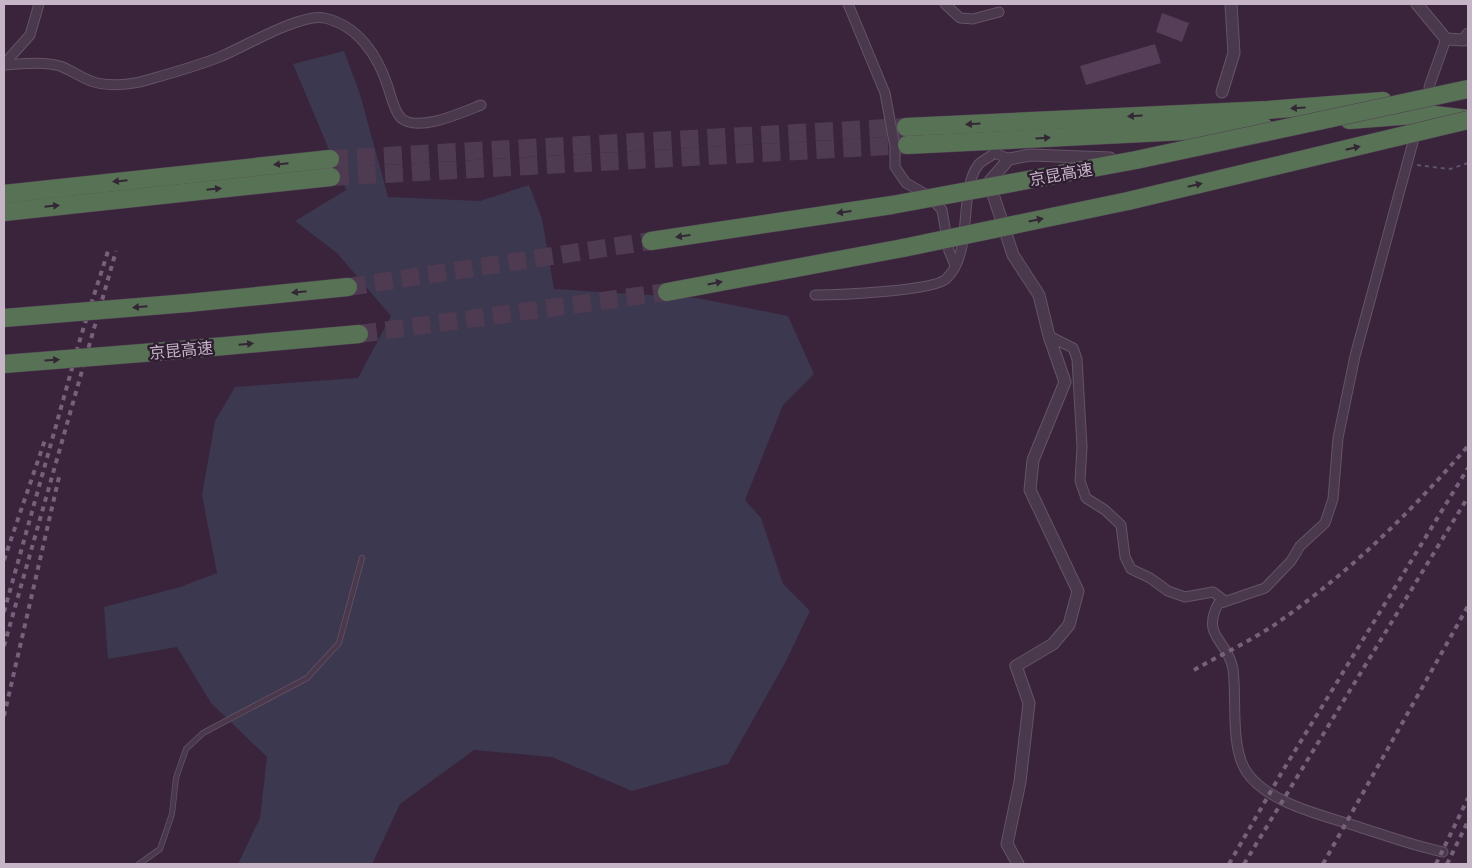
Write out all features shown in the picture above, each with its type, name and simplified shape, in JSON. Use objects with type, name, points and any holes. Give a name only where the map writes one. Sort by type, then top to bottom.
[{"type":"highway","name":"京昆高速","points":[[651,241],[892,205],[1136,160],[1468,89]]},
{"type":"highway","points":[[906,127],[1268,110],[1449,96],[1468,100]]},
{"type":"highway","points":[[907,145],[1258,128],[1426,114],[1468,120]]},
{"type":"highway","points":[[667,292],[903,248],[1128,201],[1468,120]]},
{"type":"highway","points":[[4,194],[330,159]]},
{"type":"highway","points":[[4,212],[331,177]]},
{"type":"highway","points":[[4,318],[188,303],[348,287]]},
{"type":"highway","name":"京昆高速","points":[[4,364],[359,334]]},
{"type":"street","points":[[4,65],[30,35],[39,4]]},
{"type":"street","points":[[848,4],[884,93],[895,147],[895,167],[906,183],[929,196],[942,210],[949,251],[955,265]]},
{"type":"street","points":[[945,4],[960,18],[973,19],[999,12]]},
{"type":"street","points":[[1222,92],[1234,52],[1231,4]]},
{"type":"street","points":[[1417,4],[1446,39],[1464,40],[1468,34]]},
{"type":"street","points":[[4,65],[41,63],[61,66],[92,82],[102,84],[144,81],[222,56],[274,32],[312,18],[324,18],[345,26],[367,44],[383,72],[392,101],[401,117],[409,121],[426,123],[459,114],[481,105]]},
{"type":"street","points":[[1429,87],[1446,39]]},
{"type":"street","points":[[1419,122],[1355,356],[1338,438],[1333,499],[1325,523],[1300,546],[1291,561],[1265,588],[1218,604],[1211,617],[1214,633],[1223,646],[1232,666],[1238,745],[1245,770],[1258,785],[1295,807],[1443,852]]},
{"type":"street","points":[[1018,864],[1007,844],[1020,782],[1028,703],[1016,666],[1053,644],[1069,625],[1078,591],[1030,490],[1033,460],[1065,382],[1049,336],[1039,295],[1013,255],[989,182],[1009,160],[1030,155],[1100,158],[1180,155],[1209,147],[1212,139]]},
{"type":"street","points":[[814,295],[917,289],[945,280],[955,265],[966,232],[969,190],[979,164],[995,154],[1009,160]]},
{"type":"street","points":[[1049,336],[1073,348],[1077,358],[1082,447],[1080,481],[1086,498],[1105,510],[1121,525],[1125,557],[1131,569],[1150,578],[1168,591],[1186,597],[1213,592],[1225,601]]},
{"type":"lane","points":[[139,864],[160,849],[172,814],[176,778],[186,750],[203,733],[307,678],[339,643],[362,558]]},
{"type":"path","points":[[1406,164],[1450,169],[1468,163]]},
{"type":"shaded area","points":[[344,51],[360,94],[388,197],[480,201],[529,185],[542,219],[554,289],[697,298],[788,316],[814,374],[783,405],[745,500],[761,518],[783,584],[810,611],[785,663],[728,764],[632,791],[552,757],[474,750],[400,804],[372,864],[238,864],[260,818],[267,757],[211,703],[177,647],[108,659],[104,607],[180,587],[217,573],[202,495],[215,421],[235,387],[358,378],[391,316],[337,253],[295,221],[346,190],[293,64]]},
{"type":"building","points":[[1162,13],[1189,23],[1182,42],[1156,32]]},
{"type":"building","points":[[1155,44],[1161,63],[1086,85],[1080,66]]},
{"type":"tunnel","points":[[330,159],[906,127]]},
{"type":"tunnel","points":[[331,177],[907,145]]},
{"type":"tunnel","points":[[348,287],[651,241]]},
{"type":"tunnel","points":[[359,334],[667,292]]},
{"type":"railway","points":[[4,612],[81,336],[109,248]]},
{"type":"railway","points":[[4,646],[116,251]]},
{"type":"railway","points":[[4,560],[45,440]]},
{"type":"railway","points":[[1194,670],[1270,628],[1332,581],[1402,518],[1468,446]]},
{"type":"railway","points":[[1229,864],[1282,772],[1468,468]]},
{"type":"railway","points":[[4,716],[59,477]]},
{"type":"railway","points":[[1244,864],[1468,497]]},
{"type":"railway","points":[[1323,864],[1468,606]]},
{"type":"railway","points":[[1436,864],[1468,798]]},
{"type":"railway","points":[[1447,864],[1468,821]]}]
